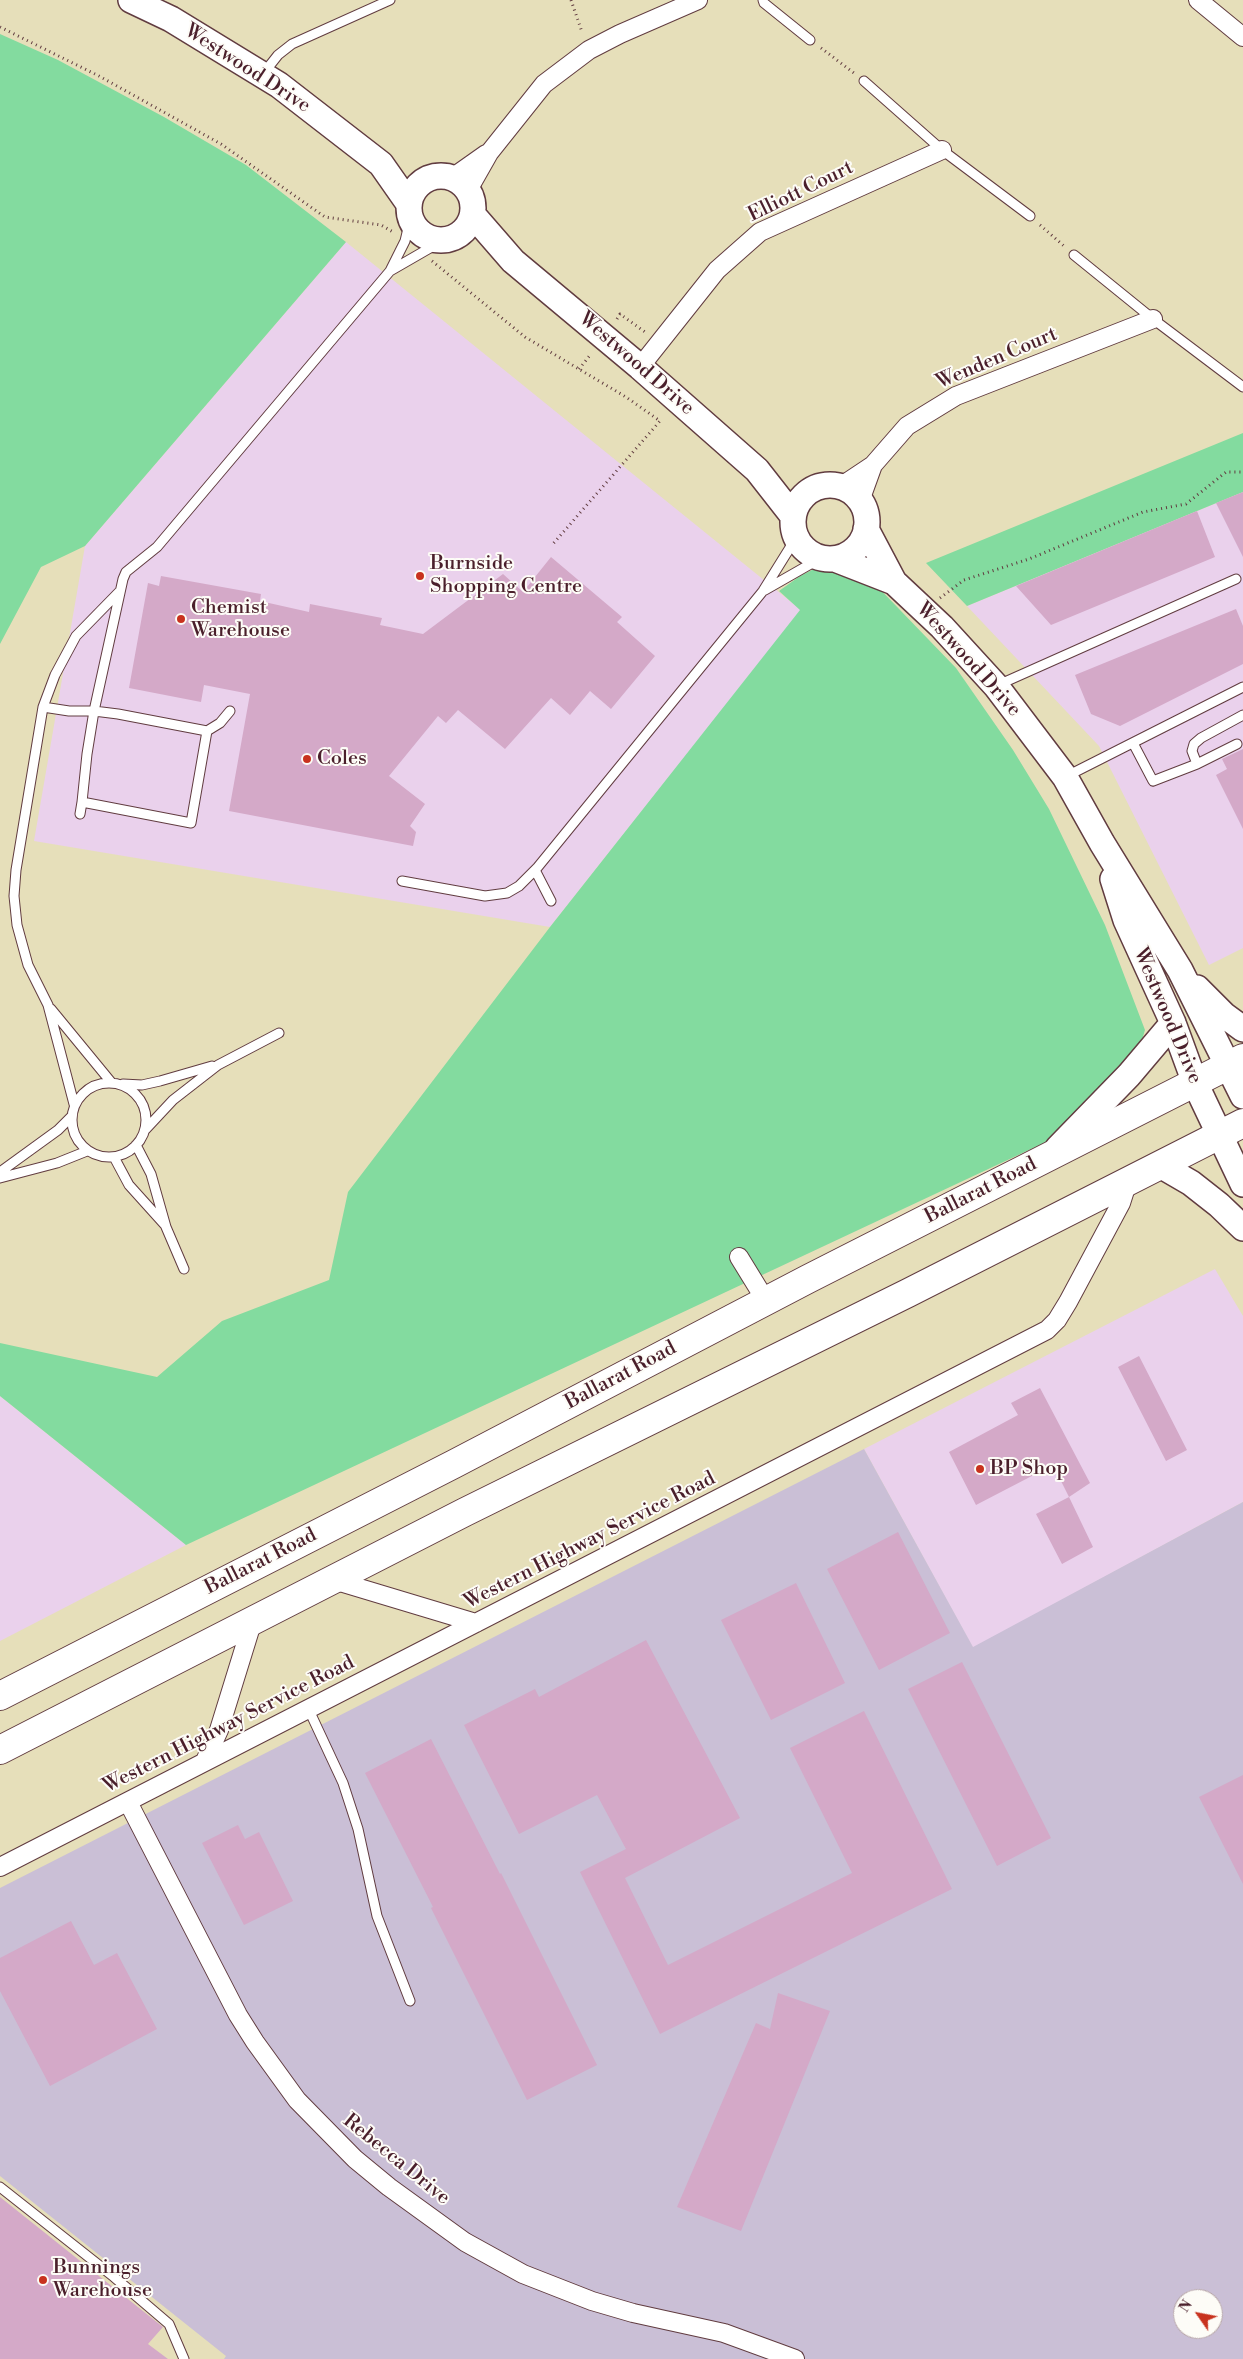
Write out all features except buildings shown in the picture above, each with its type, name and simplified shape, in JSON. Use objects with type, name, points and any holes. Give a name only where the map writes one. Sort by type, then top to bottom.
[{"type":"highway","name":"Ballarat Road","points":[[0,1696],[454,1464],[766,1301],[1235,1062]]},
{"type":"highway","points":[[0,1750],[465,1512],[908,1293],[1231,1128]]},
{"type":"street","name":"Westwood Drive","points":[[131,0],[171,19],[280,84],[382,164],[410,212]]},
{"type":"street","points":[[450,182],[473,201],[473,215],[469,225],[450,239],[430,240],[421,234],[410,212],[413,193],[420,184],[450,182],[489,153],[544,84],[589,50],[620,34],[698,0]]},
{"type":"street","points":[[1198,0],[1243,37]]},
{"type":"street","name":"Elliott Court","points":[[640,367],[717,270],[760,232],[942,150]]},
{"type":"street","name":"Westwood Drive","points":[[382,164],[450,182]]},
{"type":"street","name":"Westwood Drive","points":[[473,215],[513,260],[640,367],[757,470],[795,527]]},
{"type":"street","name":"Westwood Drive","points":[[450,239],[513,260]]},
{"type":"street","name":"Wenden Court","points":[[840,487],[873,465],[907,426],[956,396],[1153,319]]},
{"type":"street","name":"Wenden Court","points":[[860,501],[873,465]]},
{"type":"street","name":"Westwood Drive","points":[[757,470],[812,489]]},
{"type":"street","points":[[825,486],[840,487],[852,492],[860,501],[866,513],[866,529],[862,541],[854,551],[828,559],[810,553],[795,527],[798,504],[812,489],[825,486]]},
{"type":"street","name":"Westwood Drive","points":[[866,529],[894,582],[924,610],[996,686],[1065,777],[1102,843],[1235,1062],[1243,1096]]},
{"type":"street","name":"Westwood Drive","points":[[828,559],[894,582]]},
{"type":"street","name":"Westwood Drive","points":[[1102,843],[1126,920],[1172,1023],[1195,1084],[1231,1128],[1243,1184]]},
{"type":"street","points":[[1180,970],[1208,1001],[1243,1029]]},
{"type":"street","points":[[1052,1155],[1129,1075],[1172,1023]]},
{"type":"street","points":[[1160,1165],[1191,1183],[1219,1205],[1243,1228]]},
{"type":"street","name":"Western Highway Service Road","points":[[0,1867],[1047,1330],[1057,1320],[1072,1293],[1121,1202],[1128,1181]]},
{"type":"street","points":[[739,1257],[766,1301]]},
{"type":"street","points":[[333,1580],[476,1623]]},
{"type":"street","points":[[205,1761],[219,1730],[253,1620]]},
{"type":"street","name":"Rebecca Drive","points":[[128,1802],[238,2014],[255,2042],[297,2100],[355,2158],[389,2186],[465,2242],[523,2274],[592,2301],[633,2313],[724,2333],[795,2359]]},
{"type":"lane","points":[[263,75],[278,55],[292,44],[390,0]]},
{"type":"lane","points":[[763,0],[764,3],[810,40]]},
{"type":"lane","points":[[864,81],[942,150],[1030,216]]},
{"type":"lane","points":[[80,814],[86,754],[119,592],[126,572],[157,547],[390,271],[405,241],[410,212]]},
{"type":"lane","points":[[390,271],[450,239]]},
{"type":"lane","points":[[1074,255],[1153,319],[1243,387]]},
{"type":"lane","points":[[402,881],[485,896],[507,893],[519,886],[535,870],[763,592],[795,527]]},
{"type":"lane","points":[[763,592],[828,559]]},
{"type":"lane","points":[[996,686],[1236,580]]},
{"type":"lane","points":[[74,1104],[48,1005],[28,965],[17,925],[14,896],[16,870],[43,707],[58,668],[76,636],[119,592]]},
{"type":"lane","points":[[1065,777],[1243,687]]},
{"type":"lane","points":[[43,707],[118,714],[207,731]]},
{"type":"lane","points":[[82,802],[191,823],[207,731],[220,722],[230,711]]},
{"type":"lane","points":[[1197,764],[1192,751],[1194,744],[1201,738],[1243,716]]},
{"type":"lane","points":[[1133,743],[1153,781],[1197,764],[1237,744]]},
{"type":"lane","points":[[535,870],[551,901]]},
{"type":"lane","points":[[48,1005],[115,1083],[135,1093],[141,1100],[146,1119],[145,1130]]},
{"type":"lane","points":[[218,1065],[142,1085],[115,1083],[89,1088],[80,1095],[74,1104],[71,1117],[74,1136],[87,1151],[96,1156],[114,1157],[127,1153],[136,1145],[145,1130],[173,1100],[218,1065],[278,1033]]},
{"type":"lane","points":[[0,1172],[58,1130],[71,1117]]},
{"type":"lane","points":[[136,1145],[150,1174],[166,1227],[184,1269]]},
{"type":"lane","points":[[0,1178],[57,1162],[87,1151]]},
{"type":"lane","points":[[114,1157],[129,1185],[166,1227]]},
{"type":"lane","points":[[308,1708],[343,1783],[358,1829],[377,1916],[410,2001]]},
{"type":"lane","points":[[0,2187],[114,2277],[169,2324],[184,2359]]},
{"type":"path","points":[[571,0],[589,50]]},
{"type":"path","points":[[810,40],[864,81]]},
{"type":"path","points":[[1030,216],[1074,255]]},
{"type":"path","points":[[924,610],[964,580],[1029,559],[1142,512],[1186,504],[1226,472],[1243,472]]},
{"type":"shaded area","name":"Burnside Shopping Centre","points":[[346,242],[801,610],[550,927],[34,841],[85,546]]},
{"type":"shaded area","points":[[1243,492],[1243,948],[1209,965],[1099,746],[967,606]]},
{"type":"shaded area","points":[[1215,1269],[1243,1316],[1243,1502],[973,1648],[864,1449]]},
{"type":"shaded area","points":[[0,1396],[186,1545],[0,1641]]},
{"type":"shaded area","points":[[864,1449],[973,1647],[1243,1502],[1243,2359],[224,2359],[226,2356],[0,2176],[0,1888]]},
{"type":"green space","points":[[0,34],[58,60],[164,117],[246,165],[346,242],[85,546],[41,567],[0,644]]},
{"type":"green space","points":[[1243,433],[1243,492],[967,606],[926,563]]},
{"type":"green space","points":[[827,568],[873,582],[956,668],[1013,750],[1049,809],[1105,925],[1145,1030],[1139,1050],[1085,1113],[1046,1142],[186,1545],[0,1396],[0,1343],[157,1377],[222,1321],[329,1280],[348,1192],[550,927],[800,610],[779,591],[800,576],[814,569]]},
{"type":"place","name":"Burnside Shopping Centre","points":[[420,576]]},
{"type":"place","name":"Chemist Warehouse","points":[[181,619]]},
{"type":"place","name":"Coles","points":[[307,759]]},
{"type":"place","name":"BP Shop","points":[[980,1469]]},
{"type":"place","name":"Bunnings Warehouse","points":[[43,2280]]}]
